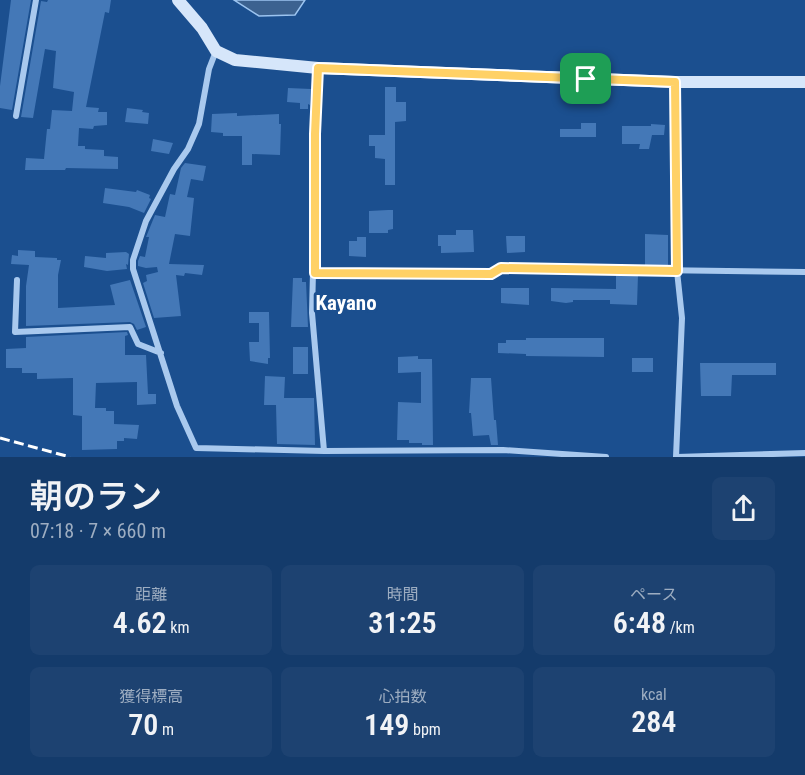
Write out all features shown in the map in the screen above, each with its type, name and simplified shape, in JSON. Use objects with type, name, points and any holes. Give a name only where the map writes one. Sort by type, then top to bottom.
[{"type":"street","points":[[16,116],[36,0]]},
{"type":"street","points":[[177,0],[202,28],[216,51],[235,60],[318,68],[675,82],[805,82]]},
{"type":"street","points":[[216,51],[209,69],[198,124],[188,149],[174,169],[147,220],[133,260],[133,269],[177,406],[196,448],[606,457]]},
{"type":"street","points":[[318,68],[315,134],[315,273],[312,313],[324,451]]},
{"type":"street","points":[[675,82],[677,271],[682,318],[677,457],[805,453]]},
{"type":"street","points":[[315,273],[491,274],[501,268],[805,272]]},
{"type":"street","points":[[17,280],[15,332],[130,327],[138,344],[161,353]]},
{"type":"water","points":[[234,0],[305,0],[295,15],[259,16]]},
{"type":"building","points":[[11,0],[31,0],[12,110],[0,108],[0,86]]},
{"type":"building","points":[[48,0],[111,0],[109,13],[105,12],[86,107],[99,108],[98,112],[107,112],[107,125],[94,126],[93,129],[79,128],[78,146],[85,146],[85,149],[104,150],[104,156],[118,157],[118,169],[25,170],[26,158],[44,159],[47,129],[50,129],[52,110],[72,111],[74,92],[53,88],[56,51],[45,49],[33,118],[21,117],[41,1],[47,2]]},
{"type":"building","points":[[385,87],[396,87],[396,102],[406,102],[406,121],[395,122],[395,185],[385,185],[385,159],[375,158],[375,146],[369,146],[369,135],[385,135]]},
{"type":"building","points":[[288,88],[311,89],[308,109],[300,109],[300,103],[287,102]]},
{"type":"building","points":[[127,108],[149,113],[148,124],[125,122]]},
{"type":"building","points":[[237,113],[237,116],[279,114],[280,155],[252,154],[252,165],[242,165],[242,136],[223,136],[223,133],[211,132],[212,114]]},
{"type":"building","points":[[581,123],[596,123],[596,137],[560,137],[560,129],[581,129]]},
{"type":"building","points":[[651,124],[665,125],[664,135],[652,135],[649,149],[639,149],[640,144],[622,144],[622,126],[651,126]]},
{"type":"building","points":[[153,139],[173,143],[169,154],[151,151]]},
{"type":"building","points":[[185,163],[206,166],[203,181],[191,179],[187,197],[194,198],[190,236],[175,234],[169,264],[204,265],[202,275],[185,273],[184,276],[176,275],[181,316],[154,318],[143,283],[147,281],[146,275],[158,272],[157,267],[138,266],[138,261],[140,256],[145,257],[149,237],[146,237],[155,215],[165,217],[170,194],[175,195],[181,168]]},
{"type":"building","points":[[105,188],[136,192],[137,190],[150,195],[151,199],[144,213],[129,207],[103,203]]},
{"type":"building","points":[[393,210],[393,229],[388,230],[388,233],[369,233],[369,211]]},
{"type":"building","points":[[456,230],[473,230],[474,252],[441,253],[441,246],[438,246],[438,235],[456,235]]},
{"type":"building","points":[[645,234],[668,235],[668,265],[645,265]]},
{"type":"building","points":[[506,236],[525,236],[525,252],[507,253]]},
{"type":"building","points":[[357,237],[366,237],[366,257],[349,256],[349,241],[357,241]]},
{"type":"building","points":[[18,250],[35,251],[35,257],[61,260],[58,275],[58,308],[115,305],[110,285],[130,280],[146,327],[137,330],[130,322],[26,326],[26,286],[29,265],[11,264],[12,255],[18,256]]},
{"type":"building","points":[[126,252],[129,254],[127,269],[107,271],[84,267],[85,256],[106,258],[106,253]]},
{"type":"building","points":[[616,275],[638,275],[637,305],[610,304],[610,300],[573,300],[573,302],[566,303],[551,301],[551,288],[616,289]]},
{"type":"building","points":[[293,278],[302,278],[302,282],[306,282],[308,327],[291,327]]},
{"type":"building","points":[[501,288],[529,288],[529,305],[501,303]]},
{"type":"building","points":[[249,312],[269,312],[270,358],[268,358],[268,364],[250,361],[249,342],[259,342],[259,323],[249,323]]},
{"type":"building","points":[[127,332],[125,355],[146,355],[148,394],[156,394],[156,404],[137,405],[137,382],[96,383],[95,408],[114,411],[114,424],[139,425],[137,439],[124,438],[124,441],[117,441],[117,449],[82,450],[82,416],[73,415],[73,378],[37,379],[37,373],[22,373],[22,368],[6,368],[6,349],[26,348],[26,337]]},
{"type":"building","points":[[526,338],[604,338],[604,357],[526,356],[526,354],[498,353],[498,343],[506,343],[506,340],[526,340]]},
{"type":"building","points":[[293,347],[308,347],[308,374],[293,374]]},
{"type":"building","points":[[418,356],[418,359],[432,359],[433,445],[397,440],[398,402],[421,403],[421,372],[398,373],[398,357]]},
{"type":"building","points":[[632,358],[653,358],[653,372],[632,372]]},
{"type":"building","points":[[700,363],[776,363],[776,375],[732,375],[731,396],[701,396]]},
{"type":"building","points":[[265,376],[285,377],[284,398],[314,398],[315,445],[277,444],[276,405],[264,405]]},
{"type":"building","points":[[471,378],[491,378],[498,445],[491,445],[489,435],[473,436],[471,413],[469,413]]},
{"type":"railway","points":[[0,438],[70,457]]},
{"type":"district","name":"Kayano","points":[[346,303]]},
{"type":"route","points":[[318,68],[586,79],[675,82],[677,271],[501,268],[491,274],[315,273],[315,134],[318,68]]}]
